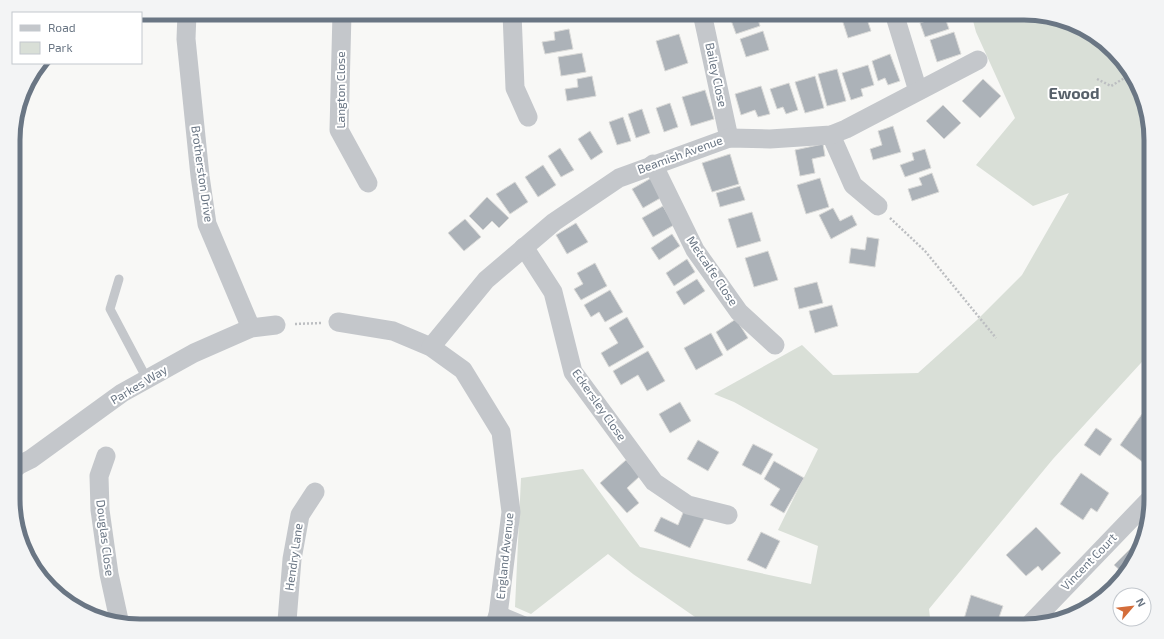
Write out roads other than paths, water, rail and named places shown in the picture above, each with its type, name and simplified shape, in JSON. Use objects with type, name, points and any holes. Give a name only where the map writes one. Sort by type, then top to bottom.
[{"type":"street","name":"Brotherston Drive","points":[[187,20],[186,39],[200,176],[207,224],[251,328]]},
{"type":"street","name":"Langton Close","points":[[342,20],[339,130],[368,183]]},
{"type":"street","points":[[512,20],[515,88],[528,117]]},
{"type":"street","name":"Bailey Close","points":[[704,20],[729,138]]},
{"type":"street","points":[[896,20],[918,91]]},
{"type":"street","name":"Beamish Avenue","points":[[432,347],[486,280],[554,222],[619,178],[653,164],[729,138],[770,139],[831,135],[846,129],[978,60]]},
{"type":"street","points":[[831,135],[853,185],[878,206]]},
{"type":"street","name":"Metcalfe Close","points":[[653,164],[695,250],[739,312],[775,345]]},
{"type":"street","name":"Eckersley Close","points":[[524,247],[553,292],[573,372],[654,482],[688,505],[728,515]]},
{"type":"street","name":"England Avenue","points":[[338,322],[393,331],[432,347],[464,370],[501,432],[511,512],[496,619]]},
{"type":"street","name":"Parkes Way","points":[[20,463],[31,459],[122,393],[194,353],[251,328],[276,325]]},
{"type":"street","name":"Douglas Close","points":[[106,456],[99,476],[100,510],[109,574],[118,617]]},
{"type":"street","name":"Hendry Lane","points":[[287,619],[292,559],[300,515],[315,492]]},
{"type":"street","name":"Vincent Court","points":[[1035,619],[1144,505]]},
{"type":"lane","points":[[119,279],[110,309],[147,379]]},
{"type":"district","name":"Ewood","points":[[1074,93]]}]
